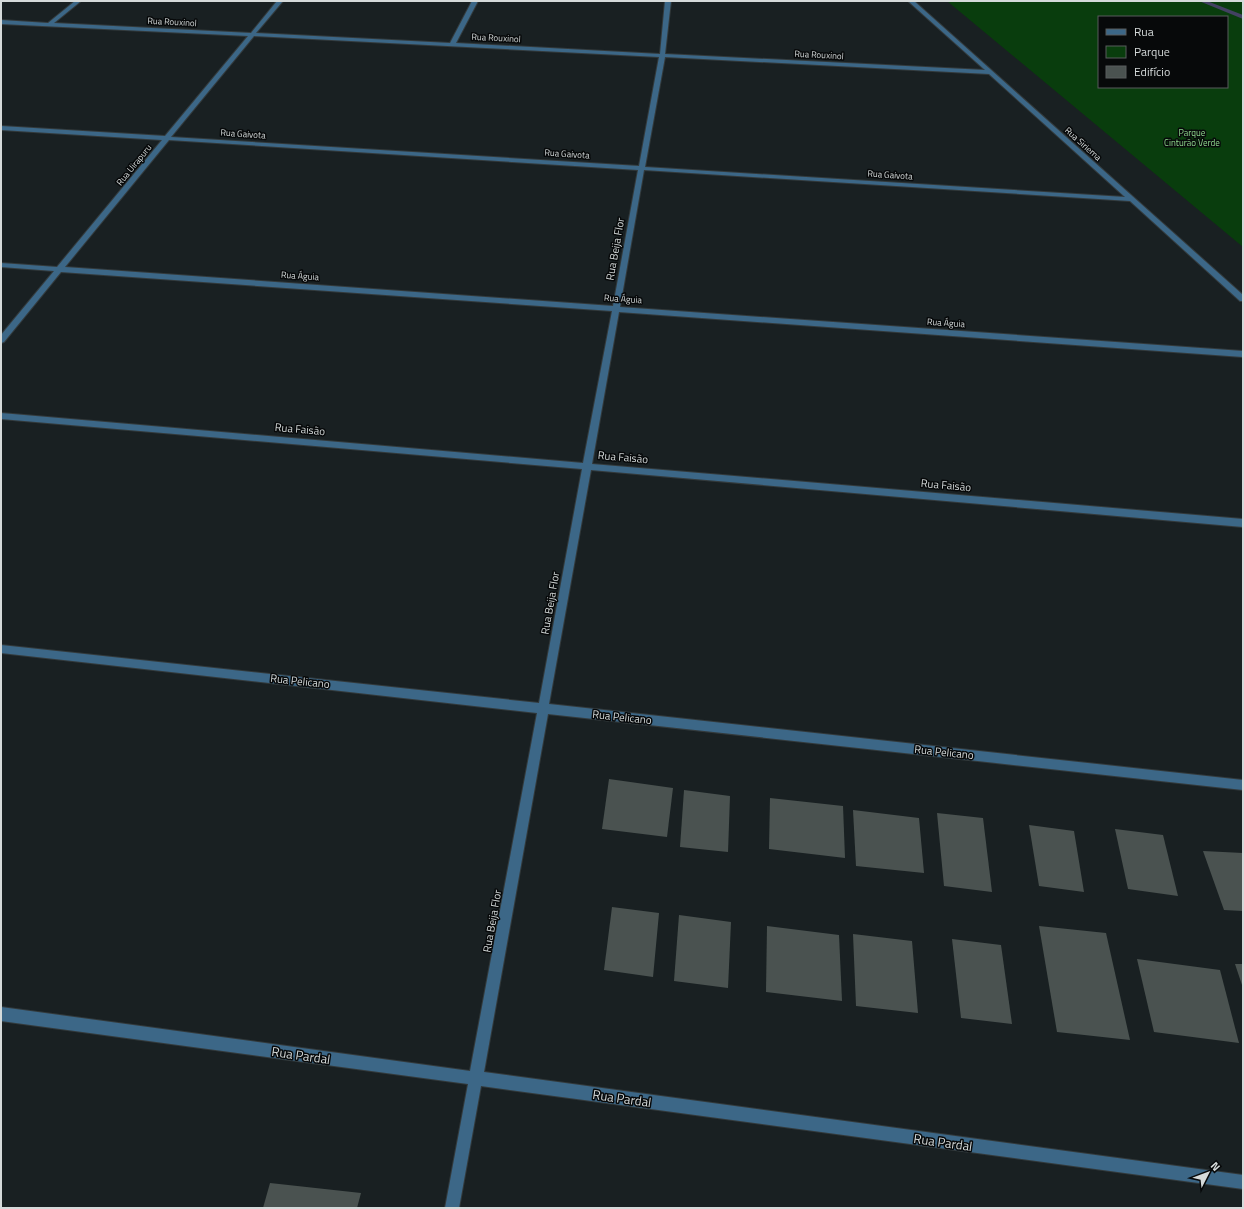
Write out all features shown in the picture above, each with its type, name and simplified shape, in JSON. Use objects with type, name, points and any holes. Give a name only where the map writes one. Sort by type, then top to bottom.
[{"type":"street","points":[[50,25],[78,1]]},
{"type":"street","name":"Rua Uirapuru","points":[[1,340],[280,1]]},
{"type":"street","points":[[452,45],[475,1]]},
{"type":"street","name":"Rua Beija Flor","points":[[452,1208],[642,168],[662,56],[668,1]]},
{"type":"street","name":"Rua Siriema","points":[[911,1],[1243,299]]},
{"type":"street","name":"Rua Rouxinol","points":[[1,22],[990,72]]},
{"type":"street","name":"Rua Gaivota","points":[[1,128],[1131,199]]},
{"type":"street","name":"Rua Águia","points":[[1,264],[1243,354]]},
{"type":"street","name":"Rua Faisão","points":[[1,416],[1243,523]]},
{"type":"street","name":"Rua Pelicano","points":[[1,649],[1243,785]]},
{"type":"street","name":"Rua Pardal","points":[[1,1014],[1243,1182]]},
{"type":"green space","name":"Parque Cinturão Verde","points":[[947,1],[1243,1],[1243,247]]},
{"type":"building","points":[[609,779],[673,788],[667,837],[602,829]]},
{"type":"building","points":[[684,790],[730,796],[728,852],[680,847]]},
{"type":"building","points":[[770,798],[843,806],[845,858],[769,849]]},
{"type":"building","points":[[853,810],[919,818],[924,873],[856,866]]},
{"type":"building","points":[[937,813],[983,818],[992,892],[944,886]]},
{"type":"building","points":[[1029,825],[1074,831],[1084,892],[1039,886]]},
{"type":"building","points":[[1115,829],[1163,835],[1178,896],[1128,889]]},
{"type":"building","points":[[1203,851],[1243,853],[1243,911],[1224,910]]},
{"type":"building","points":[[612,907],[659,913],[653,977],[604,970]]},
{"type":"building","points":[[679,915],[731,922],[728,988],[674,981]]},
{"type":"building","points":[[767,926],[839,935],[842,1001],[766,992]]},
{"type":"building","points":[[1039,926],[1106,933],[1130,1040],[1057,1032]]},
{"type":"building","points":[[853,934],[912,941],[918,1013],[856,1006]]},
{"type":"building","points":[[952,939],[1001,945],[1012,1024],[961,1018]]},
{"type":"building","points":[[1137,959],[1220,970],[1239,1043],[1154,1032]]},
{"type":"building","points":[[1235,964],[1243,964],[1243,988]]},
{"type":"building","points":[[270,1183],[361,1193],[357,1208],[263,1208]]},
{"type":"waterway","points":[[1202,1],[1243,17]]}]
